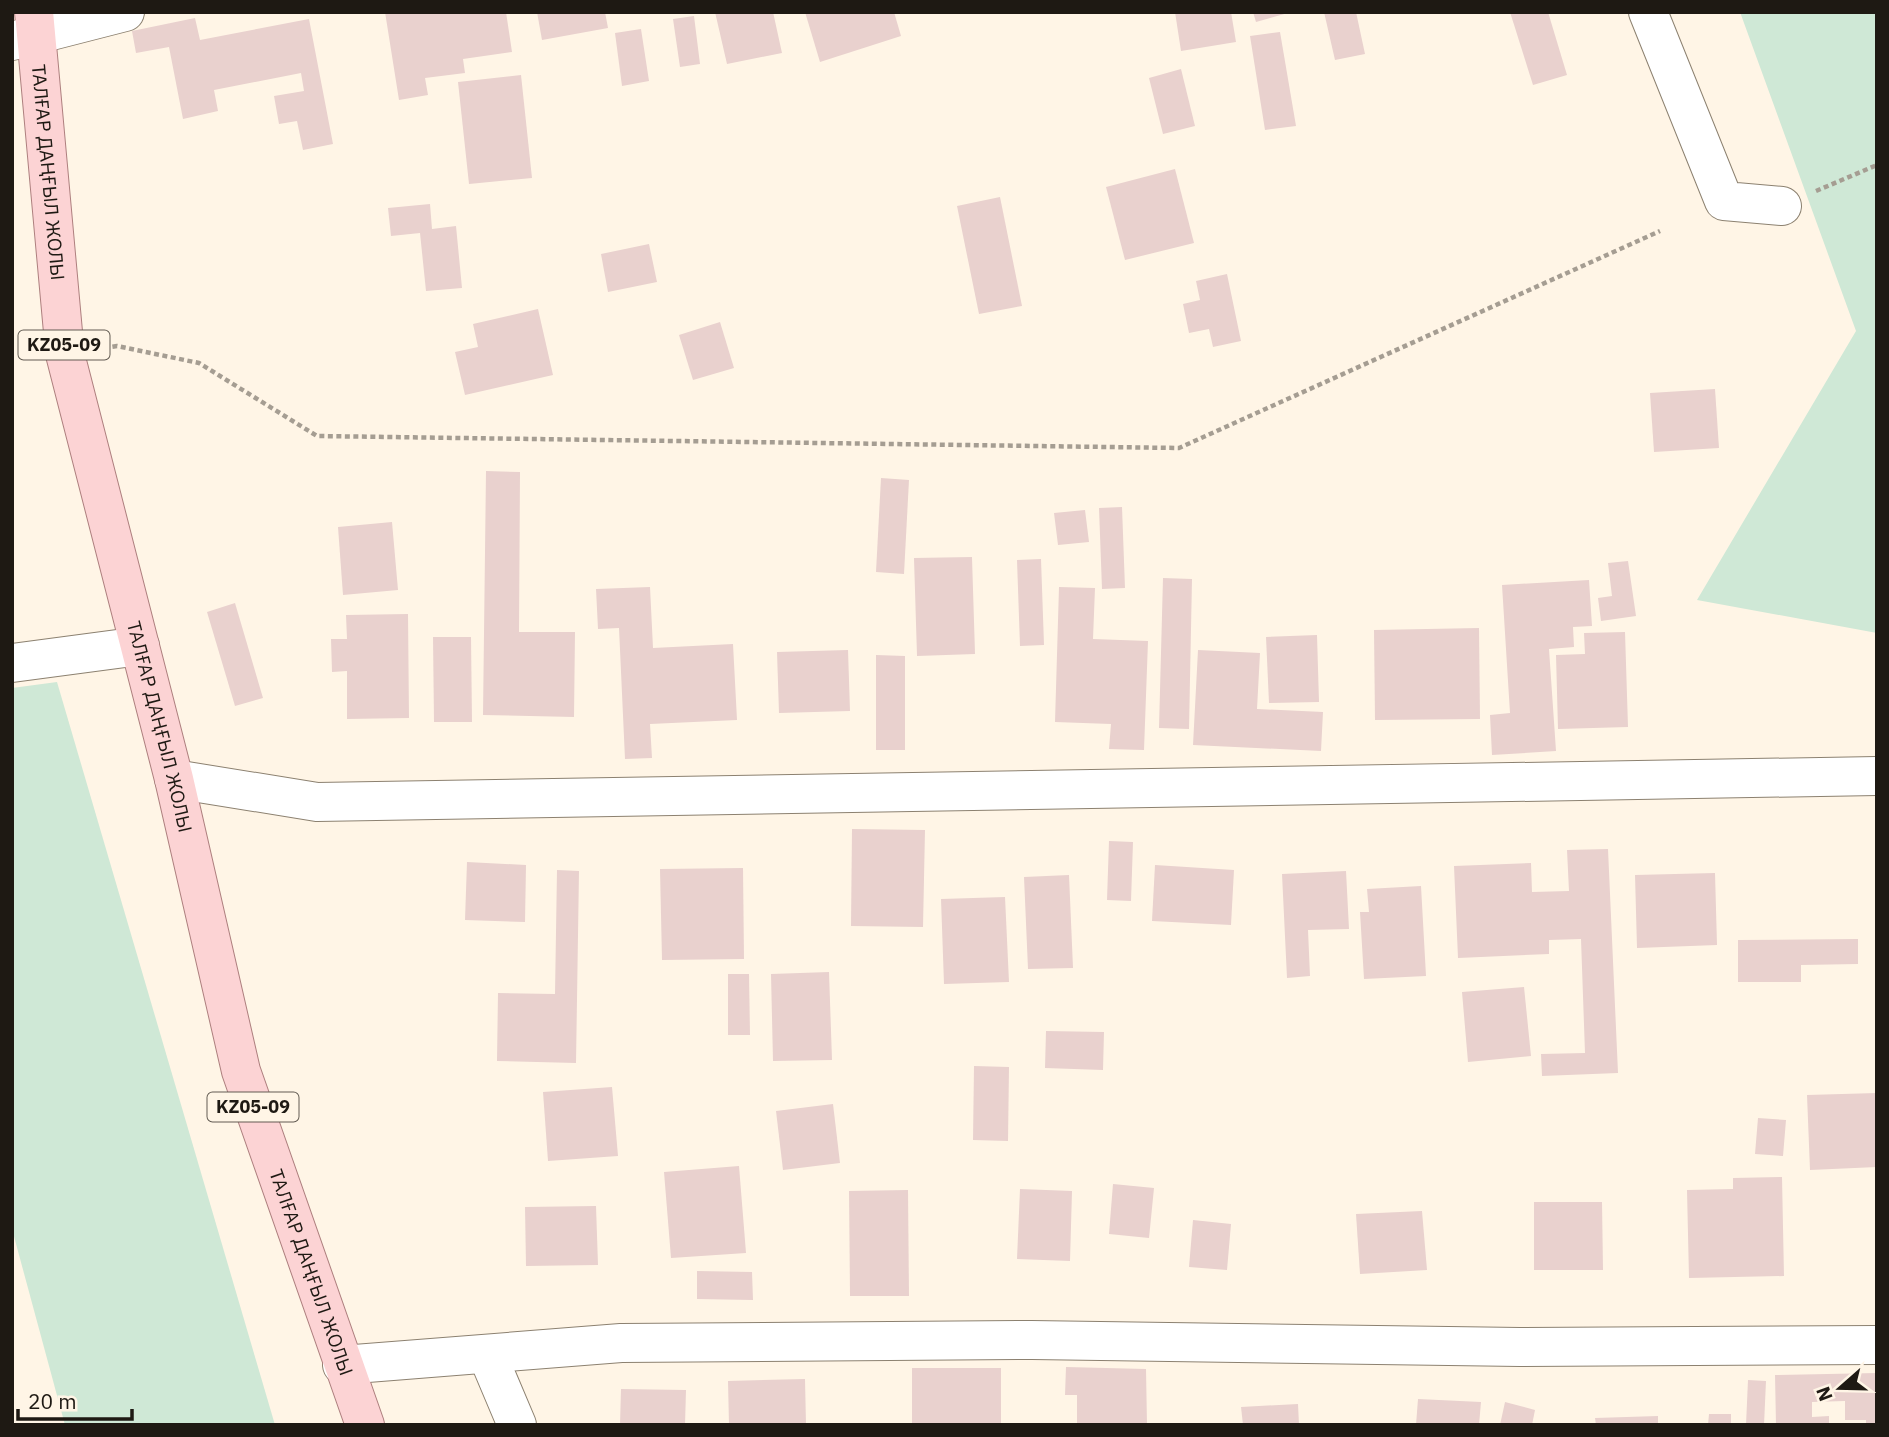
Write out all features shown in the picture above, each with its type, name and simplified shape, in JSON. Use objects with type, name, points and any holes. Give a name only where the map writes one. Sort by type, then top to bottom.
[{"type":"main road","name":"ТАЛҒАР ДАҢҒЫЛ ЖОЛЫ","points":[[27,30],[65,354],[174,779],[241,1071],[365,1425]]},
{"type":"street","points":[[27,30],[125,12]]},
{"type":"street","points":[[1648,12],[1724,201],[1782,206]]},
{"type":"street","points":[[12,663],[140,646]]},
{"type":"street","points":[[174,779],[317,802],[1877,776]]},
{"type":"street","points":[[342,1365],[621,1343],[1005,1340],[1520,1347],[1877,1345]]},
{"type":"street","points":[[487,1354],[517,1425]]},
{"type":"path","points":[[1782,206],[1877,165]]},
{"type":"path","points":[[65,354],[117,346],[199,363],[317,436],[1179,448],[1661,231]]},
{"type":"green space","points":[[1740,12],[1877,12],[1877,633],[1697,600],[1856,331]]},
{"type":"green space","points":[[57,682],[275,1425],[65,1425],[12,1229],[12,688]]},
{"type":"building","points":[[385,12],[506,12],[512,52],[463,59],[465,73],[425,78],[428,95],[399,100]]},
{"type":"building","points":[[537,12],[605,12],[608,28],[542,40]]},
{"type":"building","points":[[715,12],[773,12],[782,53],[727,64]]},
{"type":"building","points":[[805,12],[894,12],[901,36],[820,62]]},
{"type":"building","points":[[1175,12],[1231,12],[1236,42],[1181,51]]},
{"type":"building","points":[[1253,12],[1287,12],[1288,13],[1256,22]]},
{"type":"building","points":[[1324,12],[1356,12],[1365,54],[1335,60]]},
{"type":"building","points":[[1510,12],[1548,12],[1567,75],[1533,85]]},
{"type":"building","points":[[694,16],[700,64],[680,67],[673,19]]},
{"type":"building","points":[[195,18],[200,40],[309,19],[333,144],[303,150],[297,121],[279,124],[274,96],[304,91],[301,73],[214,90],[218,111],[183,119],[169,47],[136,53],[132,31]]},
{"type":"building","points":[[641,29],[649,81],[622,86],[615,33]]},
{"type":"building","points":[[1280,32],[1296,126],[1265,130],[1250,36]]},
{"type":"building","points":[[1181,69],[1195,126],[1163,134],[1149,78]]},
{"type":"building","points":[[521,75],[532,178],[469,184],[458,82]]},
{"type":"building","points":[[1175,169],[1194,243],[1125,260],[1106,187]]},
{"type":"building","points":[[1000,197],[1022,306],[979,314],[957,206]]},
{"type":"building","points":[[430,204],[432,229],[456,226],[462,288],[426,291],[420,233],[391,236],[388,208]]},
{"type":"building","points":[[649,244],[657,282],[608,292],[601,254]]},
{"type":"building","points":[[1227,274],[1241,341],[1213,347],[1209,329],[1189,333],[1183,304],[1200,300],[1196,281]]},
{"type":"building","points":[[538,309],[553,375],[465,395],[455,352],[478,347],[473,324]]},
{"type":"building","points":[[720,322],[734,368],[693,380],[679,335]]},
{"type":"building","points":[[1715,389],[1719,448],[1654,452],[1650,393]]},
{"type":"building","points":[[486,471],[520,472],[519,632],[575,632],[574,717],[483,715]]},
{"type":"building","points":[[881,478],[909,480],[904,574],[876,572]]},
{"type":"building","points":[[1122,507],[1125,588],[1102,589],[1099,508]]},
{"type":"building","points":[[1085,510],[1089,542],[1058,545],[1054,513]]},
{"type":"building","points":[[392,522],[398,590],[343,595],[338,527]]},
{"type":"building","points":[[972,557],[975,654],[917,656],[914,558]]},
{"type":"building","points":[[1041,559],[1044,645],[1020,646],[1017,560]]},
{"type":"building","points":[[1628,561],[1636,616],[1601,621],[1598,598],[1612,596],[1608,563]]},
{"type":"building","points":[[1163,578],[1192,579],[1189,729],[1159,728]]},
{"type":"building","points":[[1589,580],[1592,626],[1573,627],[1574,647],[1549,649],[1556,751],[1492,755],[1490,715],[1510,713],[1502,585]]},
{"type":"building","points":[[650,587],[653,648],[733,644],[737,720],[650,724],[652,758],[625,759],[619,628],[598,629],[596,589]]},
{"type":"building","points":[[1059,587],[1095,588],[1093,639],[1148,641],[1144,750],[1109,749],[1111,724],[1055,722]]},
{"type":"building","points":[[235,603],[263,698],[235,706],[207,612]]},
{"type":"building","points":[[408,614],[409,718],[347,719],[347,671],[332,672],[331,639],[347,639],[346,615]]},
{"type":"building","points":[[1479,628],[1480,719],[1375,720],[1374,630]]},
{"type":"building","points":[[1625,632],[1628,727],[1558,729],[1556,655],[1585,654],[1584,633]]},
{"type":"building","points":[[1317,635],[1319,702],[1269,703],[1266,637]]},
{"type":"building","points":[[433,637],[471,637],[472,722],[434,722]]},
{"type":"building","points":[[848,650],[850,711],[779,713],[777,652]]},
{"type":"building","points":[[1198,650],[1260,653],[1257,709],[1323,712],[1321,751],[1193,745]]},
{"type":"building","points":[[876,655],[905,656],[905,750],[876,750]]},
{"type":"building","points":[[852,829],[925,830],[923,927],[851,926]]},
{"type":"building","points":[[1109,841],[1133,842],[1131,901],[1107,900]]},
{"type":"building","points":[[1608,849],[1618,1073],[1542,1076],[1541,1054],[1585,1053],[1581,939],[1549,940],[1549,954],[1458,958],[1454,866],[1531,863],[1532,892],[1569,891],[1567,850]]},
{"type":"building","points":[[467,862],[526,865],[525,922],[465,920]]},
{"type":"building","points":[[1155,865],[1234,870],[1231,925],[1152,921]]},
{"type":"building","points":[[743,868],[744,959],[662,960],[660,869]]},
{"type":"building","points":[[557,870],[579,871],[576,1063],[497,1061],[498,993],[555,994]]},
{"type":"building","points":[[1346,871],[1349,929],[1308,930],[1310,976],[1287,978],[1282,874]]},
{"type":"building","points":[[1715,873],[1717,945],[1637,948],[1635,875]]},
{"type":"building","points":[[1069,875],[1073,968],[1028,969],[1024,877]]},
{"type":"building","points":[[1421,886],[1426,976],[1364,979],[1360,912],[1369,912],[1367,889]]},
{"type":"building","points":[[1005,897],[1009,982],[944,984],[941,899]]},
{"type":"building","points":[[1858,939],[1858,964],[1801,965],[1801,982],[1738,982],[1738,940]]},
{"type":"building","points":[[829,972],[832,1060],[773,1061],[771,974]]},
{"type":"building","points":[[728,974],[749,974],[750,1035],[728,1035]]},
{"type":"building","points":[[1524,987],[1531,1056],[1468,1062],[1462,992]]},
{"type":"building","points":[[1046,1031],[1104,1032],[1103,1070],[1045,1068]]},
{"type":"building","points":[[974,1066],[1009,1067],[1008,1141],[973,1140]]},
{"type":"building","points":[[612,1087],[618,1156],[548,1161],[543,1092]]},
{"type":"building","points":[[1877,1093],[1877,1167],[1810,1170],[1807,1095]]},
{"type":"building","points":[[833,1104],[840,1163],[783,1170],[776,1111]]},
{"type":"building","points":[[1758,1118],[1786,1120],[1783,1156],[1755,1154]]},
{"type":"building","points":[[739,1166],[746,1253],[671,1258],[664,1172]]},
{"type":"building","points":[[1782,1177],[1784,1276],[1689,1278],[1687,1190],[1733,1189],[1733,1178]]},
{"type":"building","points":[[1113,1184],[1154,1188],[1149,1238],[1109,1234]]},
{"type":"building","points":[[1020,1189],[1072,1191],[1070,1261],[1017,1259]]},
{"type":"building","points":[[908,1190],[909,1296],[850,1296],[849,1191]]},
{"type":"building","points":[[1534,1202],[1602,1202],[1603,1270],[1534,1270]]},
{"type":"building","points":[[596,1206],[598,1265],[526,1266],[525,1207]]},
{"type":"building","points":[[1422,1211],[1427,1270],[1360,1274],[1356,1214]]},
{"type":"building","points":[[1193,1220],[1231,1224],[1227,1270],[1189,1267]]},
{"type":"building","points":[[697,1271],[752,1272],[753,1300],[697,1299]]},
{"type":"building","points":[[1066,1367],[1146,1369],[1147,1425],[1077,1425],[1077,1395],[1065,1395]]},
{"type":"building","points":[[912,1368],[1001,1368],[1001,1425],[912,1425]]},
{"type":"building","points":[[1877,1373],[1877,1425],[1866,1425],[1866,1420],[1845,1420],[1845,1401],[1812,1402],[1812,1417],[1829,1416],[1829,1425],[1776,1425],[1775,1375]]},
{"type":"building","points":[[805,1379],[806,1425],[729,1425],[728,1381]]},
{"type":"building","points":[[1748,1380],[1766,1381],[1764,1425],[1746,1425]]},
{"type":"building","points":[[621,1389],[686,1390],[685,1425],[620,1425]]},
{"type":"building","points":[[1418,1399],[1481,1402],[1479,1425],[1416,1425]]},
{"type":"building","points":[[1505,1402],[1535,1410],[1532,1425],[1500,1425]]},
{"type":"building","points":[[1298,1404],[1299,1425],[1243,1425],[1241,1407]]},
{"type":"building","points":[[1709,1414],[1731,1414],[1731,1425],[1708,1425]]},
{"type":"building","points":[[1658,1416],[1658,1425],[1596,1425],[1595,1418]]}]
